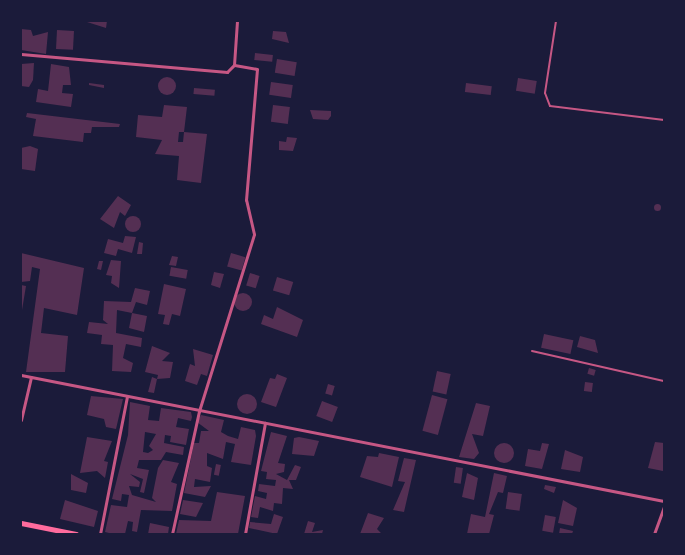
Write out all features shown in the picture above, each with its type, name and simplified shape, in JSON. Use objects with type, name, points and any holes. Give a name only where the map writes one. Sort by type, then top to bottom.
[{"type":"main road","points":[[21,523],[76,534]]},
{"type":"street","points":[[21,54],[226,72],[234,65],[237,21]]},
{"type":"street","points":[[172,534],[199,411],[254,234],[246,200],[257,69],[234,65]]},
{"type":"street","points":[[21,375],[664,501]]},
{"type":"street","points":[[21,420],[31,377]]},
{"type":"street","points":[[100,534],[128,397]]},
{"type":"street","points":[[244,534],[265,424]]},
{"type":"street","points":[[654,534],[664,507]]},
{"type":"lane","points":[[556,21],[545,92],[550,106],[664,120]]},
{"type":"lane","points":[[532,351],[664,381]]},
{"type":"building","points":[[87,21],[107,21],[106,28],[87,22]]},
{"type":"building","points":[[21,29],[31,30],[33,36],[48,32],[46,54],[21,50]]},
{"type":"building","points":[[57,30],[74,31],[73,50],[56,49]]},
{"type":"building","points":[[273,31],[286,32],[289,43],[272,39]]},
{"type":"building","points":[[255,53],[273,55],[272,62],[254,60]]},
{"type":"building","points":[[277,59],[297,62],[295,76],[275,73]]},
{"type":"building","points":[[34,63],[33,80],[29,87],[21,86],[21,64]]},
{"type":"building","points":[[51,64],[69,67],[71,85],[63,85],[62,93],[73,94],[71,107],[36,102],[38,89],[48,91]]},
{"type":"building","points":[[167,77],[173,80],[176,86],[173,92],[167,95],[161,92],[158,86],[161,80]]},
{"type":"building","points":[[518,78],[537,81],[535,94],[516,91]]},
{"type":"building","points":[[271,82],[293,85],[291,98],[269,95]]},
{"type":"building","points":[[89,83],[104,85],[104,88],[89,85]]},
{"type":"building","points":[[466,83],[492,86],[491,95],[465,92]]},
{"type":"building","points":[[194,88],[215,90],[214,96],[193,94]]},
{"type":"building","points":[[164,105],[187,107],[184,132],[207,134],[201,183],[177,180],[179,156],[155,154],[162,140],[136,137],[138,115],[162,117]],"holes":[[[179,132],[184,132],[183,142],[178,142]]]},
{"type":"building","points":[[273,105],[290,107],[288,124],[271,122]]},
{"type":"building","points":[[310,110],[331,111],[331,116],[328,120],[313,119]]},
{"type":"building","points":[[27,113],[120,124],[119,127],[92,127],[91,133],[84,133],[83,142],[33,136],[36,119],[26,117]]},
{"type":"building","points":[[287,137],[297,138],[293,151],[279,150],[279,141],[286,142]]},
{"type":"building","points":[[30,146],[38,149],[35,171],[21,169],[21,148]]},
{"type":"building","points":[[118,196],[131,205],[125,216],[120,212],[114,228],[100,219]]},
{"type":"building","points":[[657,203],[661,207],[657,211],[653,207]]},
{"type":"building","points":[[133,216],[139,218],[141,224],[139,230],[133,232],[127,230],[125,224],[127,218]]},
{"type":"building","points":[[125,236],[136,237],[132,253],[118,249],[116,256],[104,253],[108,239],[123,243]]},
{"type":"building","points":[[139,242],[143,243],[142,254],[137,254]]},
{"type":"building","points":[[21,253],[84,268],[77,315],[44,308],[41,333],[68,336],[65,372],[26,372],[40,269],[32,267],[30,281],[21,282]]},
{"type":"building","points":[[231,253],[245,257],[242,271],[227,266]]},
{"type":"building","points":[[172,256],[178,257],[176,266],[169,265]]},
{"type":"building","points":[[111,260],[121,261],[119,288],[111,283],[112,276],[106,275]]},
{"type":"building","points":[[99,261],[103,261],[101,270],[97,269]]},
{"type":"building","points":[[171,267],[188,270],[186,279],[169,276]]},
{"type":"building","points":[[214,272],[224,274],[220,288],[211,285]]},
{"type":"building","points":[[250,273],[260,276],[256,288],[246,285]]},
{"type":"building","points":[[277,277],[293,282],[289,295],[273,290]]},
{"type":"building","points":[[164,284],[186,289],[180,316],[172,314],[169,325],[163,324],[165,315],[158,314]]},
{"type":"building","points":[[21,285],[26,286],[22,310],[21,309]]},
{"type":"building","points":[[135,288],[150,291],[147,305],[136,302],[132,313],[117,310],[116,333],[142,338],[141,347],[126,344],[123,358],[133,363],[131,372],[112,371],[113,345],[101,344],[102,335],[87,333],[89,322],[108,324],[103,320],[104,301],[131,302]]},
{"type":"building","points":[[243,293],[249,296],[252,302],[249,308],[243,311],[237,308],[234,302],[237,296]]},
{"type":"building","points":[[277,307],[303,320],[297,337],[261,324],[264,315],[273,319]]},
{"type":"building","points":[[132,313],[147,316],[144,332],[129,328]]},
{"type":"building","points":[[544,334],[573,340],[570,354],[541,348]]},
{"type":"building","points":[[580,336],[595,340],[598,353],[577,347]]},
{"type":"building","points":[[152,346],[170,353],[162,361],[173,362],[170,378],[157,379],[158,375],[145,372]]},
{"type":"building","points":[[193,349],[213,355],[207,376],[201,374],[197,385],[185,381],[190,364],[195,366]]},
{"type":"building","points":[[589,368],[596,370],[594,376],[587,374]]},
{"type":"building","points":[[437,371],[451,374],[446,394],[433,392]]},
{"type":"building","points":[[277,374],[287,378],[276,407],[261,402],[270,378],[275,379]]},
{"type":"building","points":[[152,377],[157,379],[154,393],[148,392]]},
{"type":"building","points":[[585,382],[593,383],[592,392],[584,391]]},
{"type":"building","points":[[328,384],[335,386],[332,396],[325,394]]},
{"type":"building","points":[[247,394],[254,397],[257,404],[254,411],[247,414],[240,411],[237,404],[240,397]]},
{"type":"building","points":[[432,395],[447,399],[438,435],[422,431]]},
{"type":"building","points":[[91,396],[123,399],[116,429],[106,427],[104,419],[87,415]]},
{"type":"building","points":[[322,401],[338,407],[332,422],[316,416]]},
{"type":"building","points":[[130,402],[150,406],[148,420],[159,421],[161,408],[191,412],[191,421],[178,418],[176,427],[189,429],[186,445],[170,442],[171,436],[165,435],[164,443],[184,447],[183,455],[166,452],[161,460],[139,460],[137,468],[149,470],[144,493],[140,492],[143,479],[130,474],[140,482],[139,487],[129,486],[132,495],[156,502],[152,498],[158,468],[163,460],[179,463],[171,482],[177,484],[172,511],[141,510],[137,532],[132,531],[133,522],[128,521],[125,534],[113,534],[105,532],[111,505],[127,507],[129,495],[122,494],[121,501],[112,499],[128,435]],"holes":[[[145,432],[156,434],[149,446],[153,450],[148,453],[143,452]]]},
{"type":"building","points":[[476,403],[490,406],[483,436],[472,434],[479,453],[474,459],[459,457]]},
{"type":"building","points":[[201,415],[224,420],[221,432],[228,436],[238,439],[241,427],[255,430],[256,436],[251,465],[231,462],[235,444],[226,442],[223,459],[207,453],[207,466],[212,468],[210,482],[195,479],[194,487],[211,486],[205,497],[184,493],[194,443],[199,443],[201,431],[209,431],[197,422]]},
{"type":"building","points":[[271,432],[287,436],[278,463],[285,464],[284,472],[276,474],[287,480],[295,465],[301,467],[296,480],[289,480],[293,489],[283,488],[282,504],[274,503],[273,511],[260,507],[258,518],[251,517],[255,496],[266,499],[267,493],[258,491],[259,484],[275,486],[276,480],[266,479],[267,472],[261,471]]},
{"type":"building","points":[[87,437],[112,441],[104,461],[108,462],[105,478],[97,471],[80,473]]},
{"type":"building","points":[[299,437],[319,441],[314,456],[292,454],[294,438]]},
{"type":"building","points":[[655,442],[664,443],[663,471],[648,468]]},
{"type":"building","points":[[504,443],[511,446],[514,453],[511,460],[504,463],[497,460],[494,453],[497,446]]},
{"type":"building","points":[[542,443],[549,444],[542,469],[525,466],[528,449],[540,451]]},
{"type":"building","points":[[565,450],[583,457],[580,472],[561,469]]},
{"type":"building","points":[[379,453],[399,457],[392,487],[360,477],[367,456],[378,457]]},
{"type":"building","points":[[404,458],[416,460],[404,512],[393,510],[405,482],[398,481]]},
{"type":"building","points":[[216,464],[221,465],[219,476],[214,475]]},
{"type":"building","points":[[456,467],[463,468],[461,484],[454,483]]},
{"type":"building","points":[[467,473],[478,478],[474,500],[462,497]]},
{"type":"building","points":[[494,473],[507,476],[503,493],[498,492],[489,514],[494,515],[489,534],[467,534],[471,514],[485,517]]},
{"type":"building","points":[[71,474],[88,483],[86,493],[71,490]]},
{"type":"building","points":[[545,485],[556,487],[554,493],[544,489]]},
{"type":"building","points":[[217,492],[245,496],[238,534],[176,534],[179,520],[211,521]]},
{"type":"building","points":[[508,492],[522,494],[519,511],[506,509]]},
{"type":"building","points":[[65,500],[98,511],[94,527],[60,519]]},
{"type":"building","points":[[183,500],[203,503],[196,517],[180,514]]},
{"type":"building","points":[[563,500],[577,508],[573,526],[558,523]]},
{"type":"building","points":[[368,513],[384,518],[377,529],[382,534],[360,534]]},
{"type":"building","points":[[274,514],[283,517],[277,534],[249,528],[250,522],[271,524]]},
{"type":"building","points":[[545,515],[556,517],[553,533],[542,531]]},
{"type":"building","points":[[308,521],[315,523],[312,532],[323,530],[322,534],[304,534]]},
{"type":"building","points":[[150,523],[169,527],[168,534],[148,534]]},
{"type":"building","points":[[560,528],[573,531],[572,534],[559,534]]}]
